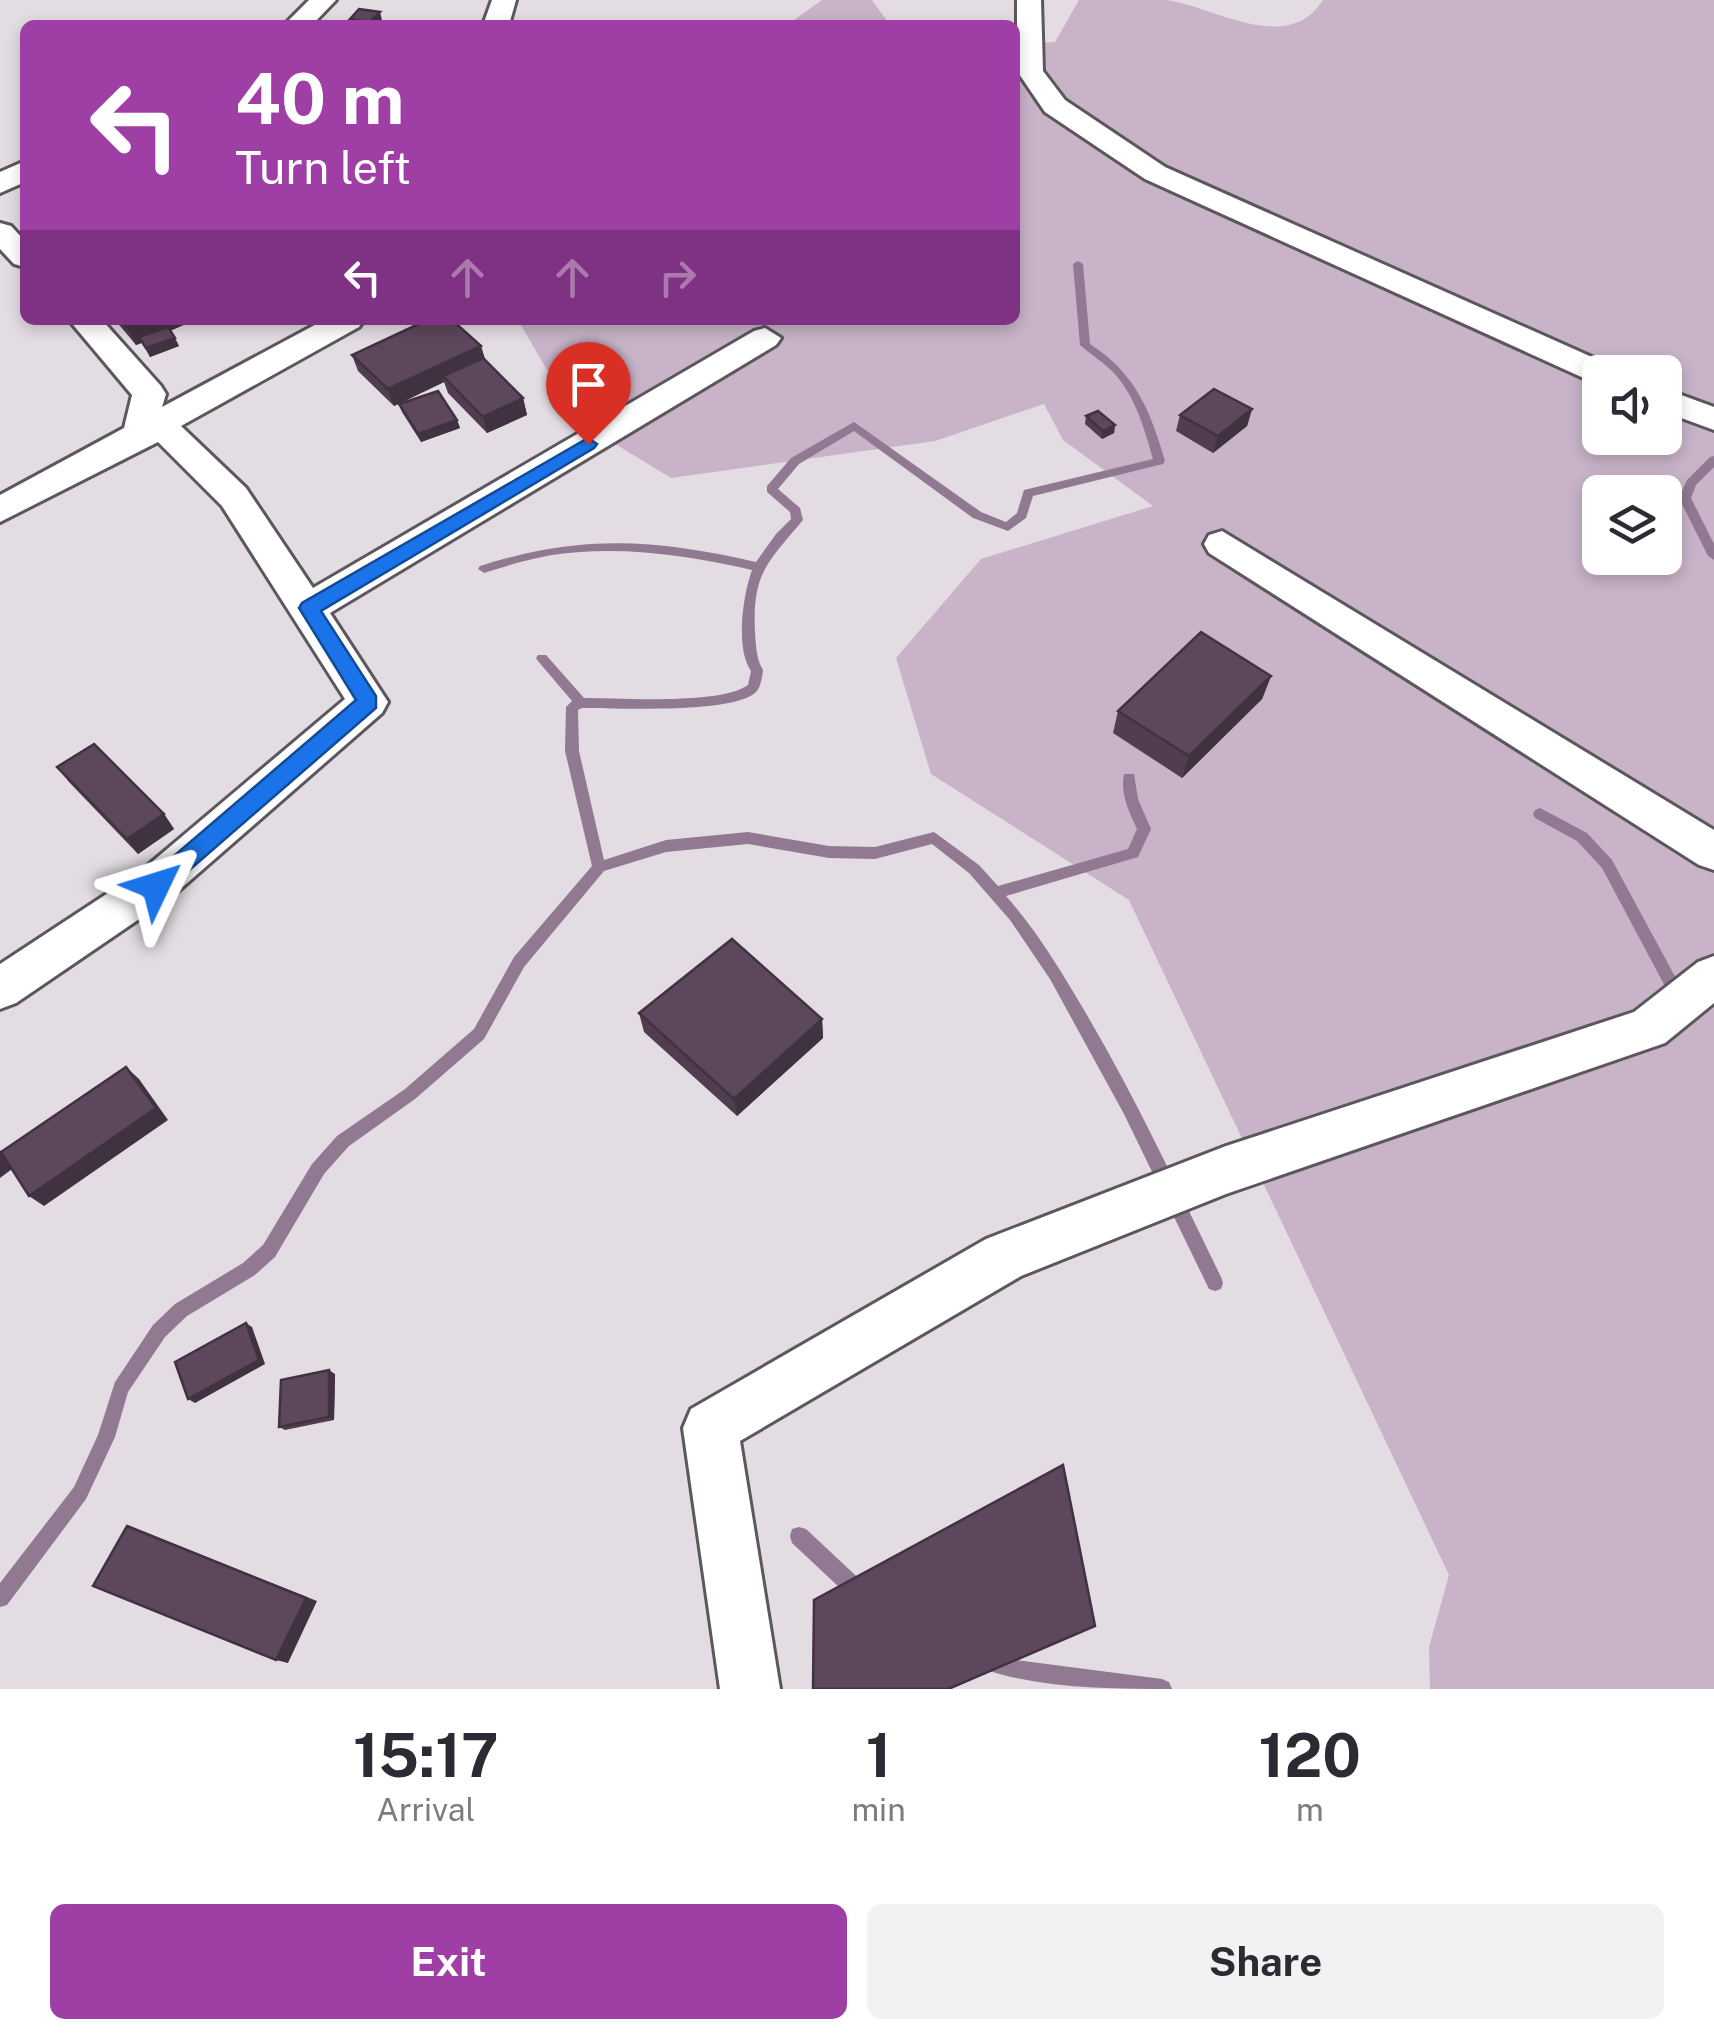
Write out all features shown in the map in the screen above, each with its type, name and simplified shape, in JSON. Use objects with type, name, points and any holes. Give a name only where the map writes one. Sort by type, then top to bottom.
[{"type":"street","points":[[302,20],[324,0]]},
{"type":"street","points":[[1029,0],[1022,68],[1054,106],[1155,172],[1582,365]]},
{"type":"street","points":[[0,232],[20,253]]},
{"type":"street","points":[[89,325],[149,394],[139,434]]},
{"type":"street","points":[[0,510],[339,325]]},
{"type":"street","points":[[309,608],[765,338]]},
{"type":"street","points":[[1682,407],[1714,420]]},
{"type":"street","points":[[0,989],[156,886],[368,702],[234,497],[165,430],[139,434]]},
{"type":"street","points":[[1222,544],[1714,852]]},
{"type":"street","points":[[750,1689],[710,1428],[1004,1257],[1226,1170],[1648,1028],[1714,976]]},
{"type":"shaded area","points":[[822,0],[872,0],[886,20],[794,20]]},
{"type":"shaded area","points":[[1079,0],[1165,0],[1270,26],[1290,25],[1308,17],[1323,0],[1714,0],[1714,1689],[1430,1689],[1429,1647],[1449,1575],[1129,900],[931,774],[896,658],[981,559],[1153,506],[1063,440],[1044,404],[935,441],[671,478],[576,420],[521,325],[1020,325],[1020,44],[1055,42]]},
{"type":"building","points":[[359,9],[380,12],[372,20],[350,19]]},
{"type":"building","points":[[416,325],[458,325],[481,346],[388,389],[352,355]]},
{"type":"building","points":[[168,327],[175,338],[146,348],[139,337]]},
{"type":"building","points":[[483,358],[523,398],[483,417],[443,376]]},
{"type":"building","points":[[1214,389],[1252,409],[1218,436],[1180,415]]},
{"type":"building","points":[[438,391],[457,420],[418,434],[399,404]]},
{"type":"building","points":[[1098,411],[1115,425],[1103,431],[1086,416]]},
{"type":"building","points":[[1201,632],[1271,676],[1189,756],[1118,711]]},
{"type":"building","points":[[94,744],[164,814],[127,839],[57,767]]},
{"type":"building","points":[[732,939],[822,1019],[734,1099],[639,1013]]},
{"type":"building","points":[[126,1067],[156,1108],[29,1196],[1,1152]]},
{"type":"building","points":[[246,1323],[259,1360],[188,1399],[175,1362]]},
{"type":"building","points":[[329,1370],[329,1417],[279,1427],[281,1380]]},
{"type":"building","points":[[1063,1465],[1095,1626],[948,1689],[813,1689],[814,1600]]},
{"type":"building","points":[[127,1526],[306,1598],[276,1660],[93,1586]]},
{"type":"waterway","points":[[581,703],[717,700],[751,690],[757,670],[752,664],[749,621],[753,585],[768,552],[797,520],[796,511],[771,489],[795,461],[854,426],[977,515],[1008,527],[1022,515],[1028,493],[1159,461],[1135,394],[1115,368],[1085,345],[1078,264]]},
{"type":"waterway","points":[[1714,460],[1691,483],[1685,498],[1714,556]]},
{"type":"waterway","points":[[484,569],[518,558],[586,547],[690,553],[759,567]]},
{"type":"waterway","points":[[542,658],[581,703]]},
{"type":"waterway","points":[[581,703],[572,707],[572,751],[599,867]]},
{"type":"waterway","points":[[996,893],[1133,853],[1144,829],[1131,799],[1129,778]]},
{"type":"waterway","points":[[1540,814],[1582,837],[1607,864],[1680,1000]]},
{"type":"waterway","points":[[599,867],[666,846],[748,838],[829,852],[875,853],[934,838],[974,869],[1015,916],[1055,975],[1130,1108],[1215,1283]]},
{"type":"waterway","points":[[0,1598],[80,1493],[106,1437],[121,1388],[159,1331],[181,1310],[249,1269],[269,1251],[318,1169],[343,1141],[410,1094],[479,1034],[519,962],[599,867]]},
{"type":"waterway","points":[[799,1536],[862,1595]]},
{"type":"waterway","points":[[990,1662],[1016,1670],[1162,1689]]},
{"type":"route","points":[[156,886],[368,702],[309,608],[588,444]]}]
